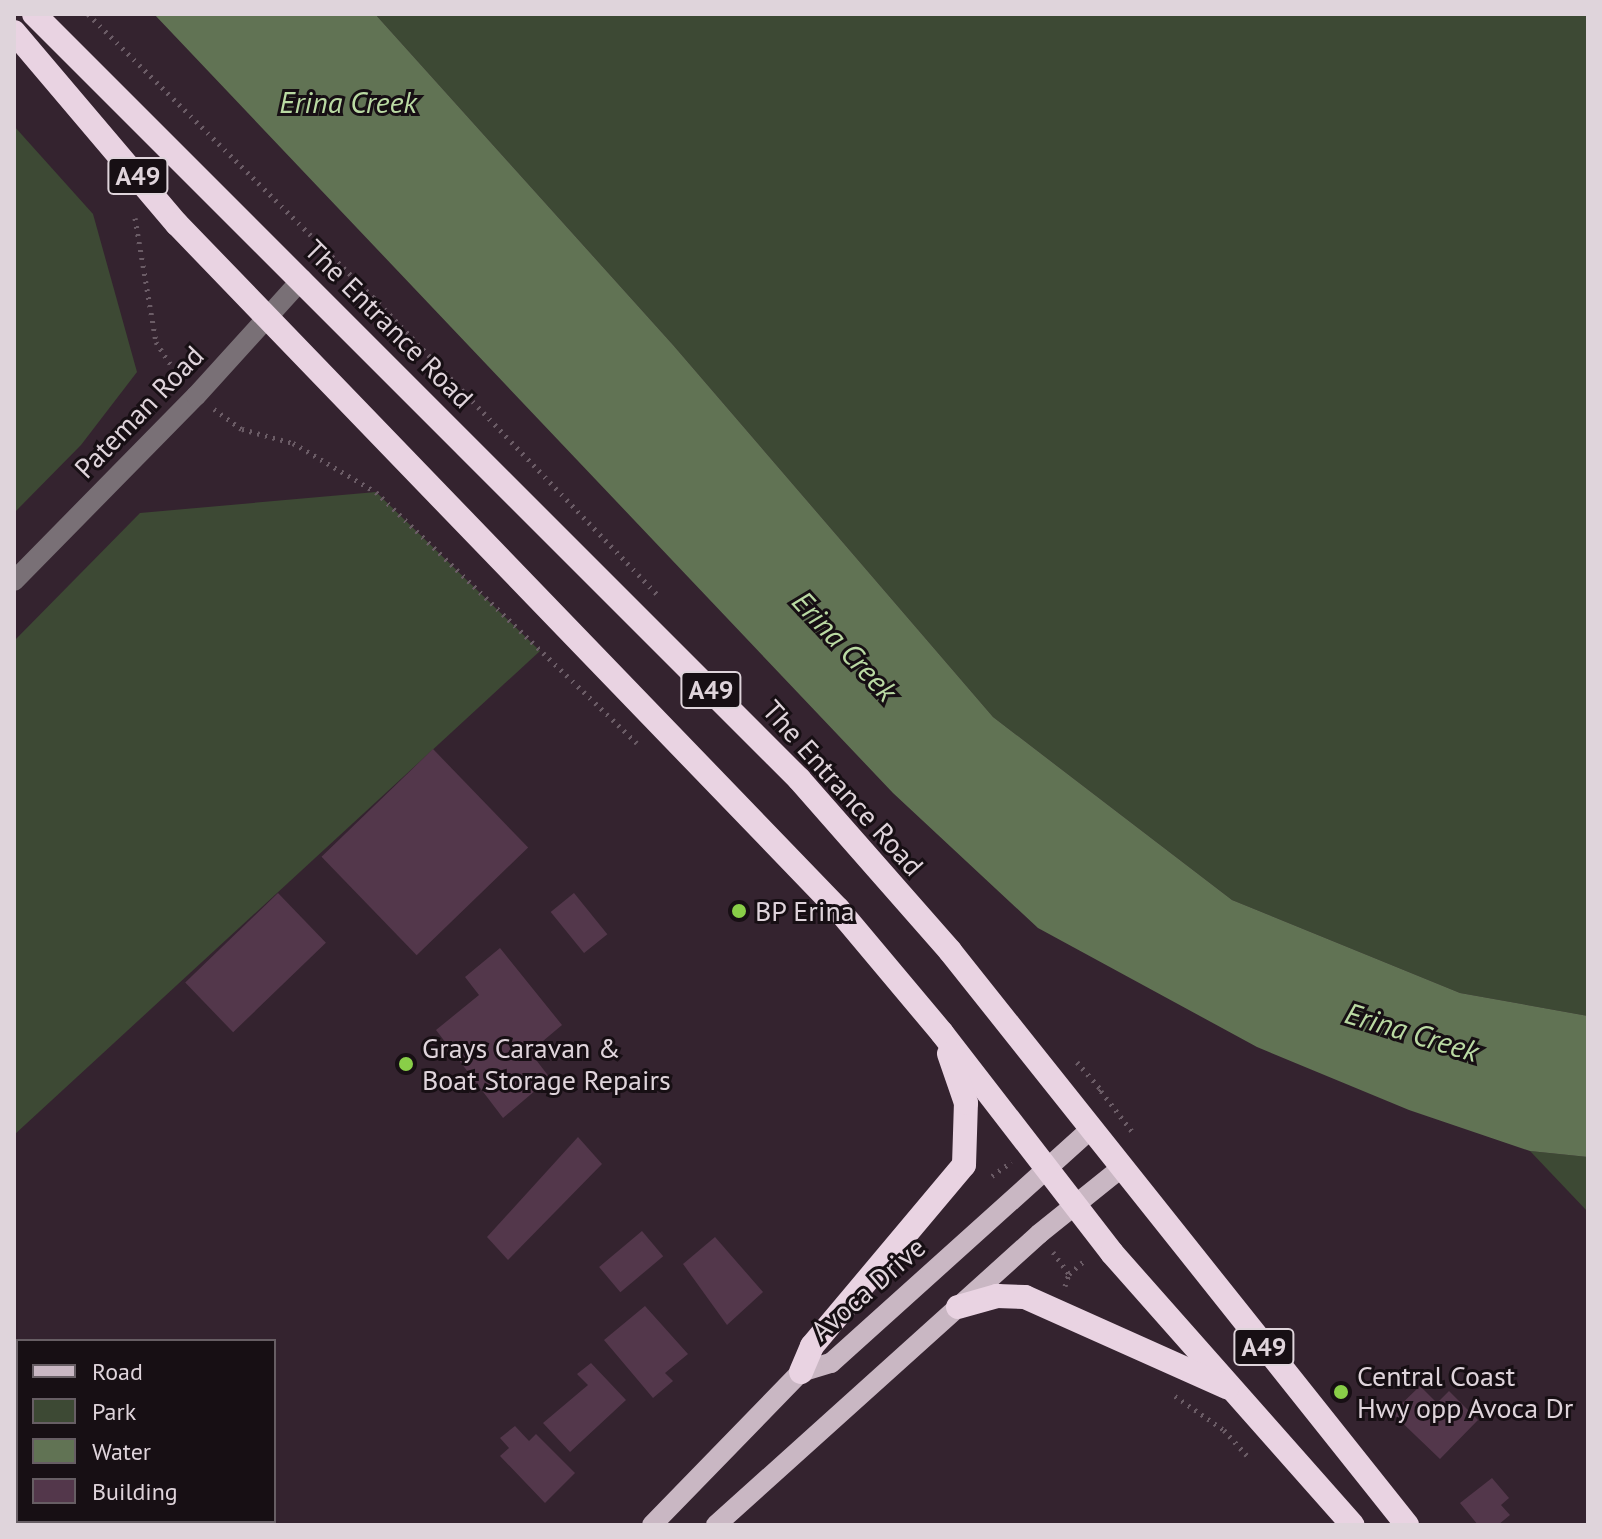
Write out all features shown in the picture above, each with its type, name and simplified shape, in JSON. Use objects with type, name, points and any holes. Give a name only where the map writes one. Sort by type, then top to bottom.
[{"type":"highway","name":"The Entrance Road","points":[[34,14],[799,779],[950,951],[1407,1525]]},
{"type":"highway","name":"A49","points":[[14,32],[177,224],[766,833],[942,1033],[1075,1205],[1353,1525]]},
{"type":"highway","points":[[801,1372],[812,1346],[964,1165],[966,1103],[942,1033]]},
{"type":"highway","points":[[958,1307],[997,1296],[1025,1297],[1241,1394]]},
{"type":"main road","name":"Avoca Drive","points":[[652,1525],[801,1372],[831,1363],[1091,1129]]},
{"type":"main road","points":[[716,1525],[1039,1234],[1121,1168]]},
{"type":"lane","name":"Pateman Road","points":[[14,581],[196,396],[302,279]]},
{"type":"path","points":[[133,205],[156,342],[172,371],[196,396],[242,429],[293,443],[376,492],[644,750]]},
{"type":"path","points":[[964,1165],[992,1176],[1011,1200]]},
{"type":"path","points":[[1039,1234],[1069,1274]]},
{"type":"green space","points":[[375,14],[1588,14],[1588,1016],[1460,993],[1232,900],[993,717],[673,345]]},
{"type":"green space","points":[[14,126],[93,214],[137,372],[81,445],[14,513]]},
{"type":"green space","points":[[376,492],[540,651],[14,1135],[14,641],[140,513]]},
{"type":"green space","points":[[1530,1151],[1588,1157],[1588,1212]]},
{"type":"green space","points":[[14,1369],[16,1523],[148,1525],[14,1525]]},
{"type":"water","name":"Erina Creek","points":[[154,14],[375,14],[673,345],[993,717],[1232,900],[1460,993],[1588,1016],[1588,1157],[1530,1151],[1409,1110],[1257,1047],[1038,928],[893,793]]},
{"type":"building","points":[[433,749],[528,848],[417,955],[322,857]]},
{"type":"building","points":[[278,893],[326,943],[233,1032],[185,983]]},
{"type":"building","points":[[574,893],[607,934],[584,953],[551,912]]},
{"type":"building","points":[[500,948],[562,1025],[530,1052],[550,1078],[503,1118],[436,1030],[479,995],[465,977]]},
{"type":"building","points":[[578,1137],[602,1164],[508,1260],[487,1237]]},
{"type":"building","points":[[642,1231],[663,1256],[620,1292],[599,1267]]},
{"type":"building","points":[[715,1237],[763,1292],[727,1325],[683,1264]]},
{"type":"building","points":[[645,1306],[688,1354],[665,1373],[673,1381],[653,1398],[604,1340]]},
{"type":"building","points":[[591,1363],[626,1400],[570,1452],[543,1423],[588,1385],[577,1374]]},
{"type":"building","points":[[1420,1386],[1437,1403],[1449,1391],[1478,1420],[1440,1459],[1392,1413]]},
{"type":"building","points":[[515,1426],[529,1441],[536,1434],[575,1473],[545,1503],[500,1456],[509,1448],[500,1438]]},
{"type":"building","points":[[1492,1478],[1509,1498],[1501,1505],[1510,1515],[1498,1525],[1478,1525],[1460,1503]]},
{"type":"place","name":"BP Erina","points":[[739,911]]},
{"type":"place","name":"Grays Caravan & Boat Storage Repairs","points":[[406,1064]]},
{"type":"place","name":"Central Coast Hwy opp Avoca Dr","points":[[1341,1392]]}]
